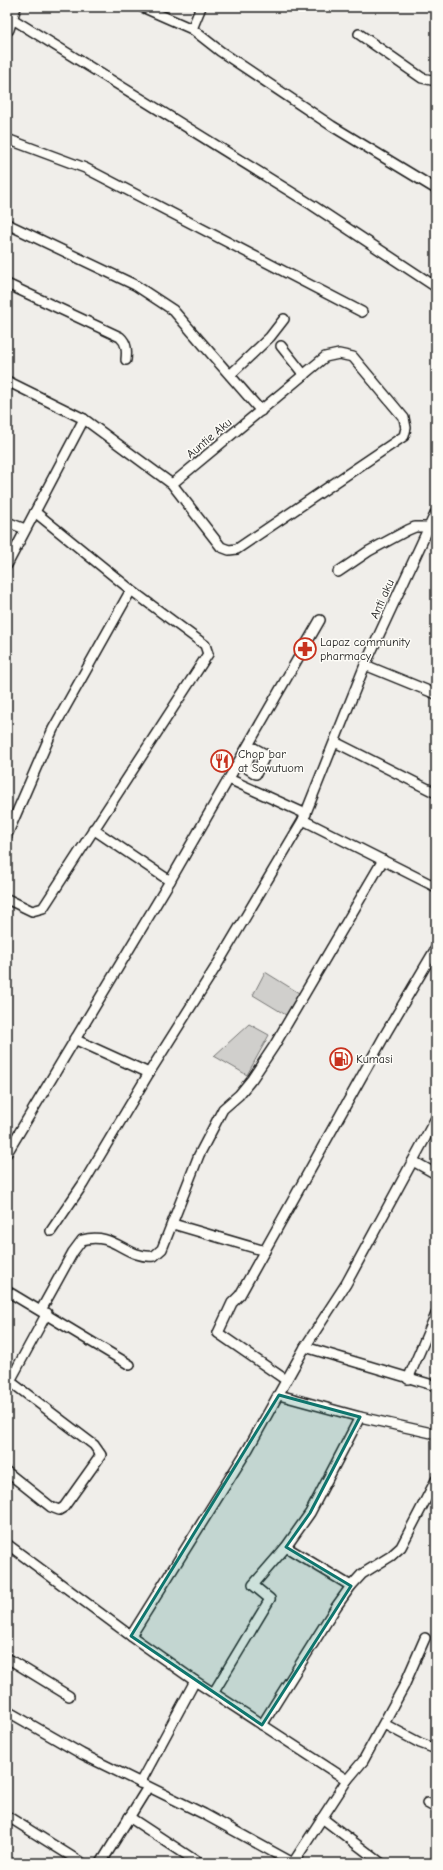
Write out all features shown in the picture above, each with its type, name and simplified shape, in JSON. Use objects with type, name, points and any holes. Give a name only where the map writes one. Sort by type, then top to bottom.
[{"type":"street","points":[[142,7],[192,29],[220,51],[332,126],[436,189]]},
{"type":"street","points":[[192,29],[201,7]]},
{"type":"street","points":[[11,18],[312,205],[436,287]]},
{"type":"street","points":[[359,34],[422,78],[436,81]]},
{"type":"street","points":[[7,140],[85,168],[362,312]]},
{"type":"street","points":[[7,224],[135,285],[173,310],[261,411]]},
{"type":"street","points":[[7,284],[120,337],[124,340],[127,352],[126,360]]},
{"type":"street","points":[[230,375],[270,337],[284,319]]},
{"type":"street","points":[[281,346],[304,375]]},
{"type":"street","name":"Auntie Aku","points":[[339,354],[353,357],[404,418],[406,428],[404,436],[237,549],[229,550],[221,547],[172,484],[261,411],[325,357],[339,354]]},
{"type":"street","points":[[7,381],[84,419],[172,484]]},
{"type":"street","points":[[7,565],[84,419]]},
{"type":"street","points":[[7,899],[32,911],[43,908],[208,654],[204,645],[131,590],[35,512]]},
{"type":"street","name":"Anti aku","points":[[51,1231],[83,1184],[149,1073],[217,965],[304,817],[366,665],[436,512]]},
{"type":"street","points":[[7,522],[25,529]]},
{"type":"street","points":[[338,572],[369,551],[408,530],[415,527],[429,527]]},
{"type":"street","points":[[7,835],[52,729],[131,590]]},
{"type":"street","points":[[7,1153],[170,881],[320,620]]},
{"type":"street","points":[[366,665],[436,694]]},
{"type":"street","points":[[335,742],[436,793]]},
{"type":"street","points":[[229,779],[436,887]]},
{"type":"street","points":[[93,829],[170,881]]},
{"type":"street","points":[[7,1472],[51,1507],[58,1510],[64,1506],[101,1455],[94,1445],[8,1380],[44,1312],[73,1252],[82,1240],[100,1237],[143,1257],[154,1256],[162,1249],[199,1155],[223,1109],[252,1079],[274,1046],[383,860]]},
{"type":"street","points":[[286,1380],[218,1333],[232,1303],[240,1295],[386,1033],[436,948]]},
{"type":"street","points":[[74,1039],[149,1073]]},
{"type":"street","points":[[131,1636],[248,1449],[305,1347],[346,1284],[436,1118]]},
{"type":"street","points":[[413,1162],[436,1174]]},
{"type":"street","points":[[172,1224],[265,1251]]},
{"type":"street","points":[[7,1291],[130,1365]]},
{"type":"street","points":[[408,1379],[436,1314]]},
{"type":"street","points":[[305,1347],[408,1379],[436,1386]]},
{"type":"street","points":[[279,1395],[360,1417],[436,1434]]},
{"type":"street","points":[[214,1692],[270,1599],[253,1585],[286,1547],[310,1513],[360,1417]]},
{"type":"street","points":[[262,1725],[336,1607],[351,1586],[362,1574],[391,1556],[401,1547],[436,1480]]},
{"type":"street","points":[[7,1544],[131,1636],[195,1681],[347,1780]]},
{"type":"street","points":[[286,1547],[351,1586]]},
{"type":"street","points":[[7,1711],[82,1754],[204,1814],[293,1863],[347,1780],[363,1761],[384,1724],[425,1638]]},
{"type":"street","points":[[7,1658],[70,1696]]},
{"type":"street","points":[[101,1863],[129,1817],[195,1681]]},
{"type":"street","points":[[384,1724],[420,1744],[436,1749]]},
{"type":"street","points":[[427,1803],[436,1808]]},
{"type":"street","points":[[7,1816],[82,1863]]},
{"type":"street","points":[[129,1817],[199,1863]]},
{"type":"street","points":[[322,1818],[381,1863]]},
{"type":"highlighted area","points":[[279,1395],[360,1417],[310,1513],[286,1547],[351,1586],[262,1725],[131,1636]]},
{"type":"shaded area","points":[[265,972],[299,993],[286,1015],[253,995]]},
{"type":"shaded area","points":[[249,1024],[269,1035],[247,1075],[214,1056]]},
{"type":"place","name":"Lapaz community pharmacy","points":[[305,649]]},
{"type":"place","name":"Chop bar at Sowutuom","points":[[222,761]]},
{"type":"place","name":"Kumasi","points":[[341,1059]]}]
